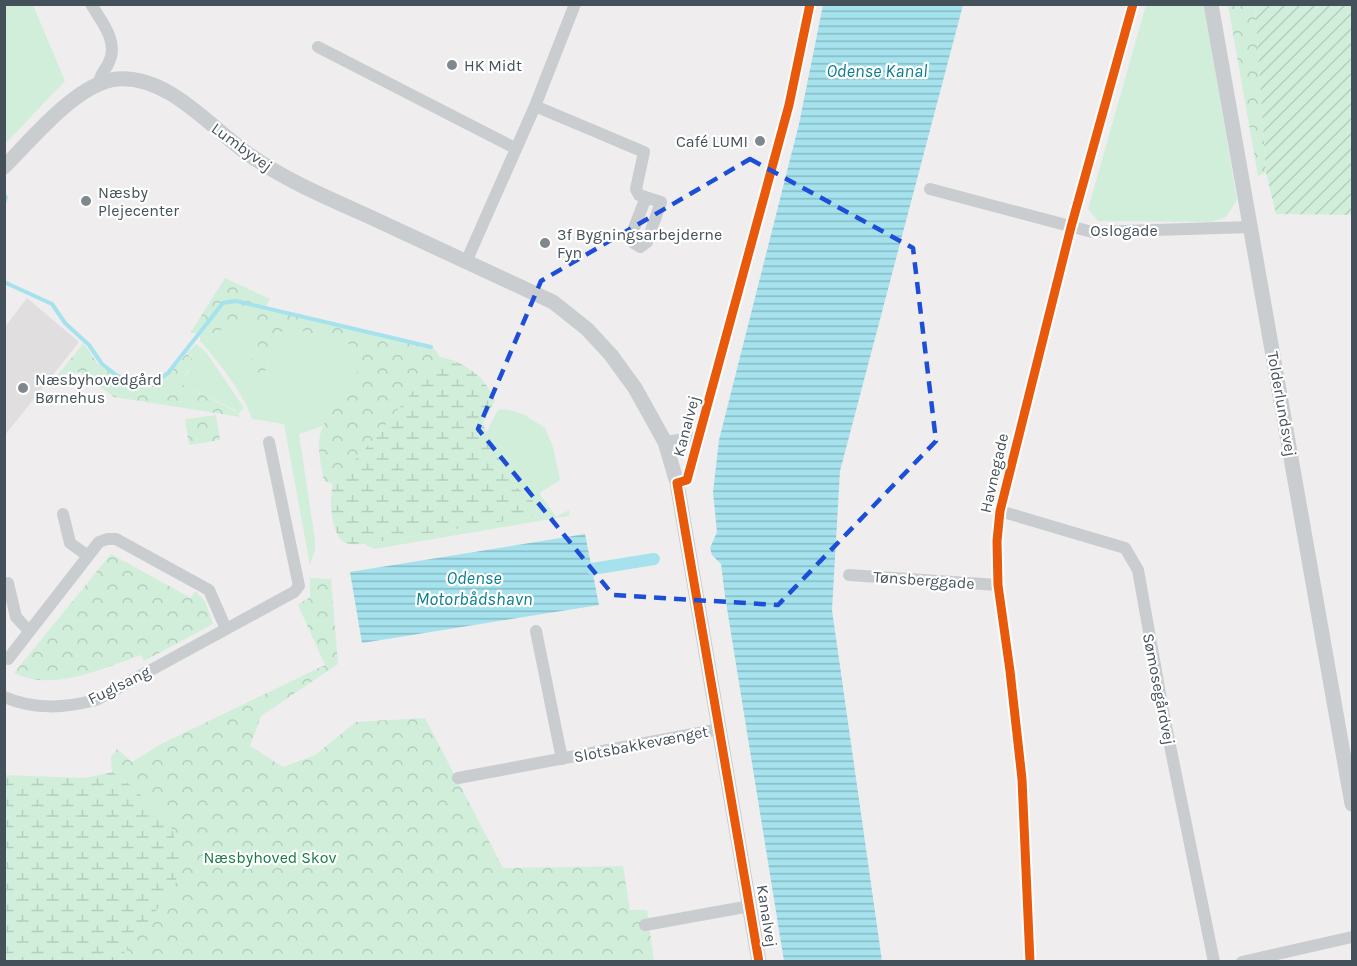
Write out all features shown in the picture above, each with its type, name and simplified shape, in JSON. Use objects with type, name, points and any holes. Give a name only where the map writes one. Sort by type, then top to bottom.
[{"type":"street","points":[[4,167],[75,97],[99,84],[100,74],[109,63],[112,48],[109,33],[91,4]]},
{"type":"street","points":[[466,262],[535,106],[575,4]]},
{"type":"street","name":"Kanalvej","points":[[759,962],[677,483],[687,480],[789,105],[810,4]]},
{"type":"street","name":"Havnegade","points":[[1030,962],[1021,769],[1011,671],[998,585],[997,541],[1000,511],[1071,227],[1133,4]]},
{"type":"street","name":"Tolderlundsvej","points":[[1211,4],[1353,804]]},
{"type":"street","points":[[318,47],[515,148]]},
{"type":"street","name":"Lumbyvej","points":[[99,84],[124,79],[152,83],[170,92],[251,156],[293,182],[554,302],[587,329],[611,355],[635,388],[665,441],[677,483]]},
{"type":"street","points":[[535,106],[644,152],[636,189],[639,195],[646,197]]},
{"type":"street","name":"Oslogade","points":[[930,189],[1092,232],[1250,227]]},
{"type":"street","name":"Kanalvej","points":[[665,441],[698,437]]},
{"type":"street","name":"Fuglsang","points":[[4,697],[45,708],[72,706],[96,700],[294,592],[299,586],[269,442]]},
{"type":"street","name":"Sømosegårdvej","points":[[1000,511],[1125,548],[1138,570],[1164,716],[1214,962]]},
{"type":"street","points":[[63,514],[70,543],[88,556]]},
{"type":"street","points":[[8,658],[99,542],[107,539],[116,539],[209,590],[226,629]]},
{"type":"street","name":"Tønsberggade","points":[[849,575],[998,585]]},
{"type":"street","points":[[8,583],[16,617],[29,631]]},
{"type":"street","name":"Slotsbakkevænget","points":[[536,631],[562,759]]},
{"type":"street","name":"Slotsbakkevænget","points":[[458,778],[720,729]]},
{"type":"street","points":[[645,925],[750,906]]},
{"type":"street","points":[[1242,962],[1353,937]]},
{"type":"highlighted area","points":[[750,159],[913,248],[936,441],[778,605],[613,595],[478,429],[541,281]]},
{"type":"shaded area","name":"Næsbyhovedgård Børnehus","points":[[27,298],[79,342],[5,435],[5,327]]},
{"type":"green space","points":[[5,4],[33,5],[65,81],[5,144]]},
{"type":"green space","points":[[1146,5],[1204,5],[1237,200],[1226,217],[1212,222],[1098,221],[1088,209]]},
{"type":"green space","points":[[1228,5],[1255,5],[1266,172],[1258,176]]},
{"type":"green space","points":[[1255,5],[1352,5],[1352,215],[1276,214],[1266,172]]},
{"type":"green space","points":[[225,278],[270,299],[265,308],[434,348],[440,357],[376,437],[333,484],[324,481],[319,439],[325,422],[352,383],[359,368],[362,352],[350,344],[331,338],[288,330],[277,334],[265,372],[259,373],[251,369],[250,363],[258,346],[257,331],[238,326],[208,337],[191,332]]},
{"type":"green space","points":[[246,325],[258,331],[258,346],[250,363],[268,365],[271,347],[277,334],[291,330],[341,341],[362,352],[361,364],[356,377],[323,426],[299,434],[315,540],[315,550],[310,565],[284,424],[252,419],[230,378],[200,341],[200,335],[208,337],[222,328]]},
{"type":"green space","points":[[83,344],[97,363],[125,381],[146,386],[163,379],[187,353],[195,363],[181,379],[181,384],[235,411],[241,417],[114,397],[80,372],[57,376]]},
{"type":"green space","points":[[196,344],[206,352],[244,408],[238,414],[235,410],[181,384],[181,379],[189,371],[191,356],[187,353]]},
{"type":"green space","points":[[440,357],[466,367],[480,378],[491,392],[495,401],[483,422],[488,440],[498,451],[516,487],[531,498],[538,510],[536,516],[365,544],[346,543],[337,533],[332,516],[333,484],[376,437]]},
{"type":"green space","points":[[500,409],[523,414],[545,428],[553,447],[560,480],[540,494],[556,517],[569,510],[569,516],[374,549],[365,544],[536,516],[538,510],[531,498],[516,487],[498,451],[488,440],[486,433]]},
{"type":"green space","points":[[216,415],[220,440],[189,445],[185,419]]},
{"type":"green space","points":[[111,554],[191,598],[195,591],[205,601],[213,624],[144,661],[141,655],[87,674],[59,679],[32,679],[14,673]]},
{"type":"green space","name":"Næsbyhoved Skov","points":[[310,578],[331,579],[338,664],[261,716],[250,746],[283,767],[315,755],[356,722],[425,718],[503,868],[623,866],[630,910],[647,910],[654,961],[118,961],[175,886],[129,784],[112,772],[111,757],[117,749],[132,762],[161,744],[325,665],[298,605],[310,597]]},
{"type":"green space","points":[[112,772],[129,784],[170,823],[180,856],[175,886],[118,961],[5,961],[5,775],[85,778]]},
{"type":"water","name":"Odense Kanal","points":[[823,5],[963,5],[840,471],[832,610],[882,961],[784,961],[721,564],[712,555],[710,548],[717,532],[713,492],[719,440],[799,124]]},
{"type":"water","name":"Odense Motorbådshavn","points":[[585,534],[599,605],[362,643],[350,572]]},
{"type":"waterway","points":[[4,203],[6,197]]},
{"type":"waterway","points":[[4,282],[52,304],[65,323],[89,345],[102,364],[116,375],[133,382],[153,383],[168,373],[223,303],[236,301],[431,347]]},
{"type":"waterway","points":[[592,569],[654,559]]},
{"type":"cycle path","points":[[759,962],[677,483],[687,480],[789,105],[810,4]]},
{"type":"cycle path","points":[[1030,962],[1022,779],[998,585],[997,541],[1000,511],[1071,227],[1133,4]]},
{"type":"place","name":"HK Midt","points":[[452,65]]},
{"type":"place","name":"Café LUMI","points":[[760,141]]},
{"type":"place","name":"Næsby Plejecenter","points":[[86,201]]},
{"type":"place","name":"3f Bygningsarbejderne Fyn","points":[[545,243]]},
{"type":"place","name":"Næsbyhovedgård Børnehus","points":[[23,388]]}]
